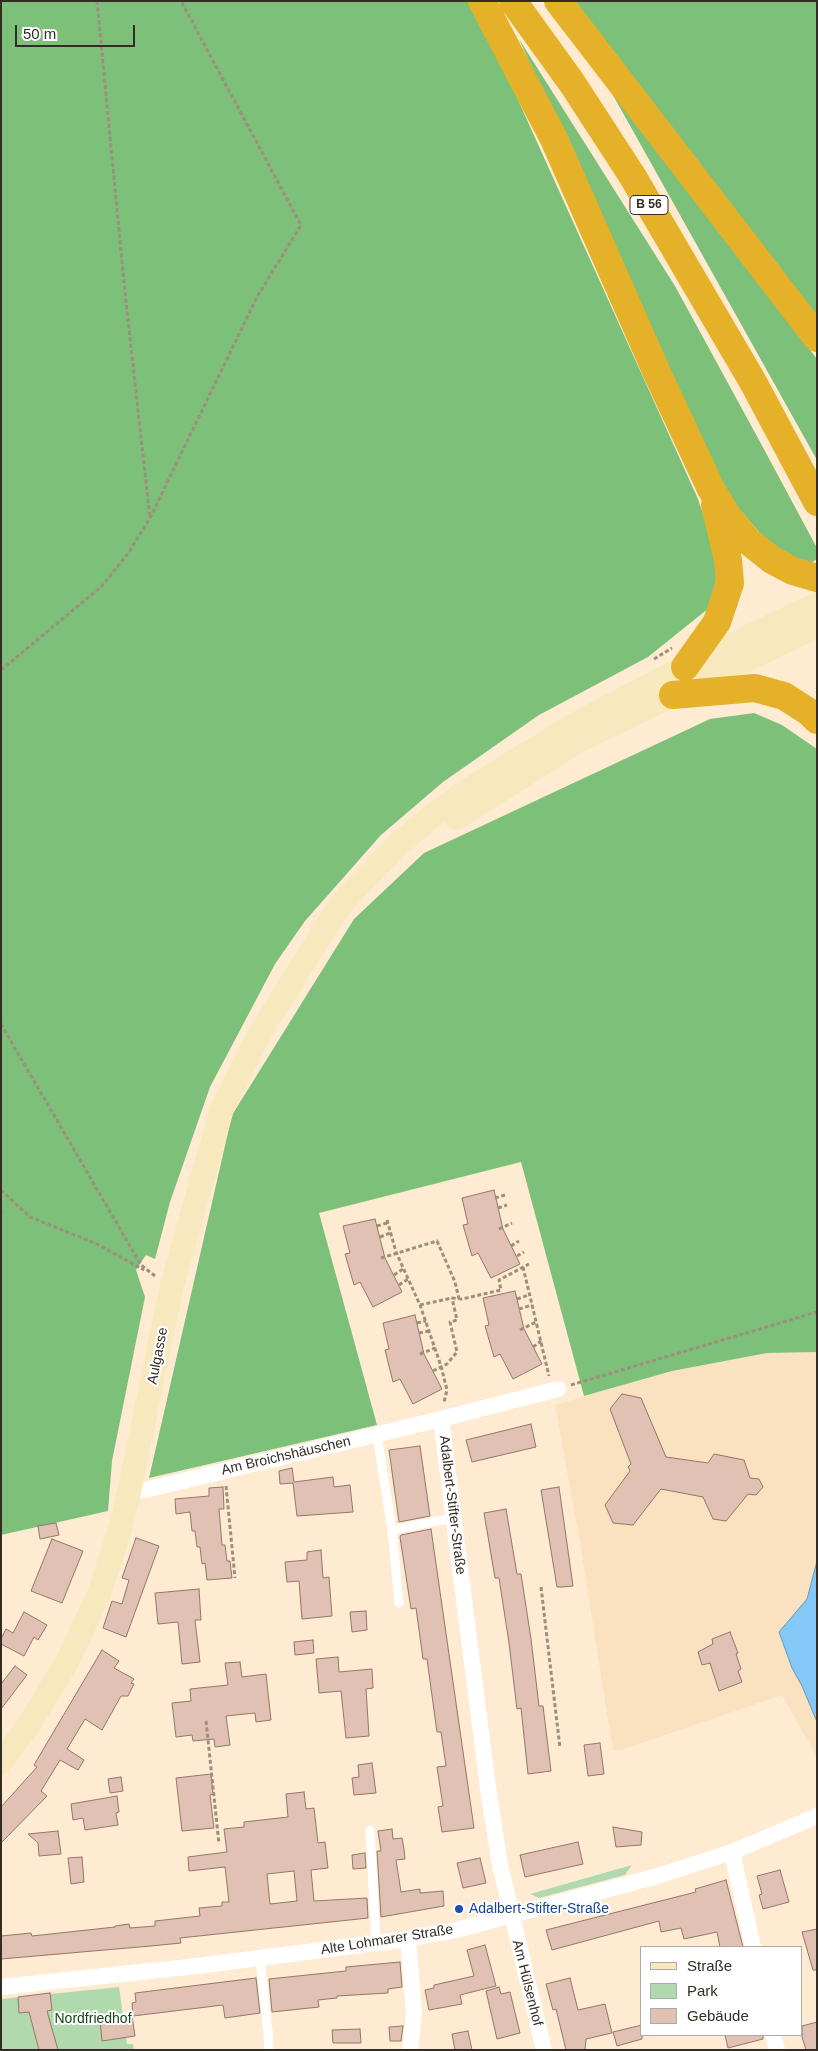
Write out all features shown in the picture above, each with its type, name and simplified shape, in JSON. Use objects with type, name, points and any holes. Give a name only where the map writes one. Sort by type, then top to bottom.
[{"type":"highway","points":[[482,1],[554,139],[657,373],[711,489],[728,517],[747,540],[772,560],[793,571],[817,578]]},
{"type":"highway","name":"B 56","points":[[513,1],[572,83],[633,177],[753,382],[817,502]]},
{"type":"highway","name":"B 56","points":[[528,1],[572,83]]},
{"type":"highway","points":[[558,1],[817,338]]},
{"type":"highway","points":[[680,657],[717,622],[730,583],[728,560],[711,489]]},
{"type":"highway","points":[[673,695],[755,688],[784,696],[809,712],[817,720]]},
{"type":"main road","points":[[313,948],[328,922],[351,893],[399,844],[430,818],[473,788],[680,657],[817,604]]},
{"type":"main road","points":[[313,948],[408,854],[472,807],[578,741],[817,626]]},
{"type":"main road","name":"Aulgasse","points":[[1,1762],[28,1726],[67,1662],[99,1594],[120,1529],[130,1488],[171,1289],[222,1109],[259,1034],[313,948]]},
{"type":"street","name":"Am Broichshäuschen","points":[[130,1488],[145,1490],[441,1420],[553,1390]]},
{"type":"street","name":"Adalbert-Stifter-Straße","points":[[441,1420],[488,1788],[500,1865],[511,1916]]},
{"type":"street","name":"Alte Lohmarer Straße","points":[[1,1987],[260,1958],[408,1939],[511,1916],[654,1877],[732,1852],[817,1816]]},
{"type":"street","points":[[732,1852],[753,1946]]},
{"type":"street","name":"Am Hülsenhof","points":[[511,1916],[544,2050]]},
{"type":"street","points":[[408,1939],[414,2012],[410,2050]]},
{"type":"street","points":[[773,2036],[777,2050]]},
{"type":"lane","points":[[377,1434],[392,1530],[399,1603]]},
{"type":"lane","points":[[392,1530],[454,1518]]},
{"type":"lane","points":[[370,1830],[376,1943]]},
{"type":"lane","points":[[260,1958],[269,2050]]},
{"type":"path","points":[[97,1],[125,293],[150,518]]},
{"type":"path","points":[[1,670],[102,586],[129,552],[150,518],[257,297],[301,225],[181,1]]},
{"type":"path","points":[[651,661],[680,657]]},
{"type":"path","points":[[1,1024],[141,1265],[156,1277]]},
{"type":"path","points":[[1,1190],[30,1217],[97,1244],[156,1277]]},
{"type":"path","points":[[496,1198],[505,1195]]},
{"type":"path","points":[[498,1208],[507,1205]]},
{"type":"path","points":[[378,1226],[387,1222],[396,1252],[420,1305],[441,1366],[447,1390],[441,1420]]},
{"type":"path","points":[[499,1229],[512,1223]]},
{"type":"path","points":[[380,1237],[390,1233]]},
{"type":"path","points":[[381,1258],[437,1241],[455,1282],[458,1298]]},
{"type":"path","points":[[512,1246],[519,1241]]},
{"type":"path","points":[[517,1256],[524,1252]]},
{"type":"path","points":[[420,1305],[501,1290],[499,1280],[529,1264]]},
{"type":"path","points":[[156,1277],[158,1268]]},
{"type":"path","points":[[523,1268],[553,1390],[817,1312]]},
{"type":"path","points":[[394,1275],[403,1269]]},
{"type":"path","points":[[399,1285],[408,1279]]},
{"type":"path","points":[[517,1298],[529,1295]]},
{"type":"path","points":[[433,1371],[448,1364],[456,1352],[450,1322],[457,1320],[452,1298]]},
{"type":"path","points":[[519,1308],[532,1305]]},
{"type":"path","points":[[417,1323],[426,1321]]},
{"type":"path","points":[[520,1330],[536,1322]]},
{"type":"path","points":[[419,1333],[429,1330]]},
{"type":"path","points":[[533,1347],[541,1341]]},
{"type":"path","points":[[420,1354],[435,1348]]},
{"type":"path","points":[[538,1357],[544,1352]]},
{"type":"path","points":[[438,1381],[444,1378]]},
{"type":"path","points":[[224,1471],[235,1578]]},
{"type":"path","points":[[542,1587],[560,1748]]},
{"type":"path","points":[[206,1720],[219,1844]]},
{"type":"shaded area","points":[[817,1352],[817,1757],[782,1695],[624,1749],[613,1751],[580,1543],[555,1405],[672,1371],[767,1353]]},
{"type":"green space","points":[[1,1],[468,1],[491,40],[698,499],[713,545],[718,572],[709,608],[648,657],[539,715],[443,782],[381,835],[305,921],[275,964],[210,1087],[170,1202],[155,1259],[146,1255],[136,1270],[145,1297],[112,1461],[108,1511],[1,1535]]},
{"type":"green space","points":[[575,1],[817,1],[817,316]]},
{"type":"green space","points":[[519,39],[675,286],[759,440],[817,548],[817,559],[806,566],[773,548],[721,488]]},
{"type":"green space","points":[[609,88],[817,359],[817,460]]},
{"type":"green space","points":[[754,713],[782,725],[817,749],[817,1352],[767,1353],[672,1371],[584,1396],[521,1162],[319,1213],[377,1425],[149,1478],[232,1115],[354,919],[424,853],[710,719]]},
{"type":"green space","points":[[632,1865],[625,1875],[539,1898],[530,1894]]},
{"type":"green space","name":"Nordfriedhof","points":[[119,1987],[127,2044],[133,2044],[134,2050],[1,2050],[1,1999]]},
{"type":"water","points":[[817,1561],[817,1722],[802,1686],[792,1668],[779,1632],[807,1599]]},
{"type":"building","points":[[494,1190],[503,1229],[520,1264],[491,1278],[478,1253],[472,1256],[463,1225],[468,1224],[462,1198]]},
{"type":"building","points":[[375,1219],[385,1258],[402,1292],[373,1307],[360,1282],[354,1285],[345,1254],[350,1253],[343,1226]]},
{"type":"building","points":[[515,1291],[524,1329],[542,1364],[513,1379],[500,1354],[494,1357],[485,1326],[489,1325],[483,1298]]},
{"type":"building","points":[[415,1315],[424,1354],[442,1389],[413,1404],[400,1379],[393,1382],[385,1350],[389,1349],[383,1323]]},
{"type":"building","points":[[622,1394],[641,1398],[666,1457],[708,1463],[714,1454],[744,1460],[750,1478],[759,1479],[763,1487],[756,1495],[748,1494],[726,1521],[713,1519],[703,1497],[661,1489],[633,1525],[613,1523],[605,1505],[630,1471],[628,1467],[631,1464],[610,1409]]},
{"type":"building","points":[[531,1424],[536,1447],[472,1462],[466,1440]]},
{"type":"building","points":[[420,1446],[430,1516],[399,1522],[389,1450]]},
{"type":"building","points":[[292,1468],[294,1482],[333,1477],[334,1487],[350,1485],[353,1512],[297,1516],[293,1483],[280,1484],[279,1471]]},
{"type":"building","points":[[223,1487],[224,1509],[219,1509],[222,1545],[225,1545],[227,1561],[230,1561],[232,1578],[207,1580],[205,1563],[202,1564],[200,1547],[197,1547],[195,1531],[192,1531],[190,1512],[176,1514],[175,1499],[209,1496],[209,1488]]},
{"type":"building","points":[[559,1487],[573,1586],[562,1587],[557,1587],[541,1490]]},
{"type":"building","points":[[506,1509],[517,1574],[521,1574],[539,1706],[543,1706],[551,1771],[528,1774],[521,1708],[517,1709],[499,1578],[495,1578],[484,1513]]},
{"type":"building","points":[[56,1523],[59,1535],[40,1539],[38,1526]]},
{"type":"building","points":[[431,1529],[474,1828],[442,1832],[438,1807],[443,1806],[437,1767],[446,1766],[441,1732],[437,1732],[427,1659],[423,1659],[416,1608],[411,1609],[400,1537],[401,1535]]},
{"type":"building","points":[[136,1538],[159,1546],[126,1637],[103,1628],[112,1601],[122,1604],[129,1580],[122,1578]]},
{"type":"building","points":[[52,1539],[83,1551],[62,1603],[31,1591]]},
{"type":"building","points":[[321,1550],[323,1578],[329,1577],[332,1616],[302,1619],[299,1581],[287,1582],[285,1562],[307,1560],[307,1552]]},
{"type":"building","points":[[199,1589],[201,1620],[195,1620],[200,1662],[182,1664],[178,1622],[158,1624],[155,1593]]},
{"type":"building","points":[[366,1611],[367,1630],[352,1632],[350,1612]]},
{"type":"building","points":[[24,1612],[47,1625],[38,1640],[34,1637],[24,1656],[1,1644],[1,1639],[6,1629],[13,1633]]},
{"type":"building","points":[[730,1632],[738,1653],[736,1654],[741,1669],[738,1671],[742,1682],[719,1691],[710,1663],[702,1665],[698,1652],[713,1644],[712,1639]]},
{"type":"building","points":[[313,1640],[314,1653],[295,1655],[294,1642]]},
{"type":"building","points":[[102,1650],[119,1661],[114,1668],[134,1679],[131,1683],[134,1684],[128,1696],[121,1696],[102,1730],[85,1719],[67,1749],[84,1760],[78,1770],[60,1760],[41,1791],[47,1796],[1,1843],[1,1807],[37,1767],[34,1765]]},
{"type":"building","points":[[338,1657],[339,1672],[372,1669],[373,1688],[366,1689],[369,1736],[346,1738],[341,1691],[319,1693],[316,1659]]},
{"type":"building","points":[[240,1662],[242,1677],[266,1674],[271,1720],[256,1722],[255,1713],[226,1716],[230,1745],[215,1747],[214,1739],[193,1741],[192,1735],[176,1737],[172,1703],[191,1701],[190,1689],[228,1685],[225,1663]]},
{"type":"building","points":[[15,1666],[27,1675],[1,1709],[1,1684]]},
{"type":"building","points":[[600,1743],[604,1774],[588,1776],[584,1745]]},
{"type":"building","points":[[372,1763],[376,1793],[354,1795],[352,1778],[359,1777],[358,1765]]},
{"type":"building","points":[[211,1774],[213,1794],[210,1795],[214,1828],[182,1831],[176,1778]]},
{"type":"building","points":[[121,1777],[123,1791],[110,1793],[108,1779]]},
{"type":"building","points":[[304,1792],[306,1809],[314,1808],[318,1843],[325,1842],[328,1868],[311,1870],[314,1901],[367,1898],[368,1918],[180,1938],[181,1943],[1,1959],[1,1936],[31,1933],[32,1936],[129,1924],[130,1928],[155,1926],[155,1921],[200,1916],[199,1908],[222,1906],[222,1902],[229,1902],[225,1867],[189,1871],[188,1857],[227,1852],[224,1829],[244,1827],[244,1822],[288,1817],[286,1794]],"holes":[[[294,1871],[297,1901],[270,1904],[267,1874]]]},
{"type":"building","points":[[117,1796],[119,1812],[116,1813],[118,1825],[85,1830],[83,1818],[73,1820],[71,1804]]},
{"type":"building","points":[[613,1827],[642,1832],[641,1845],[616,1847]]},
{"type":"building","points":[[392,1829],[393,1839],[402,1838],[404,1849],[405,1859],[396,1860],[401,1892],[420,1889],[420,1893],[443,1891],[444,1906],[381,1917],[377,1851],[381,1851],[378,1831]]},
{"type":"building","points":[[58,1831],[61,1854],[39,1856],[38,1843],[28,1834]]},
{"type":"building","points":[[578,1842],[583,1864],[525,1877],[520,1855]]},
{"type":"building","points":[[365,1853],[366,1868],[353,1869],[352,1855]]},
{"type":"building","points":[[82,1857],[84,1882],[71,1884],[68,1858]]},
{"type":"building","points":[[480,1858],[486,1883],[463,1888],[457,1863]]},
{"type":"building","points":[[780,1870],[789,1902],[763,1909],[759,1895],[762,1894],[757,1876]]},
{"type":"building","points":[[726,1880],[743,1946],[720,1946],[717,1932],[684,1939],[681,1928],[661,1932],[659,1921],[552,1950],[546,1930],[696,1892],[695,1889]]},
{"type":"building","points":[[817,1929],[817,1970],[813,1970],[802,1932]]},
{"type":"building","points":[[485,1945],[496,1986],[460,1995],[462,2004],[429,2010],[425,1990],[434,1988],[434,1985],[474,1976],[467,1950]]},
{"type":"building","points":[[400,1962],[402,1987],[388,1989],[388,1993],[337,1996],[337,1998],[318,2000],[319,2007],[272,2012],[269,1979],[346,1971],[346,1967]]},
{"type":"building","points":[[256,1978],[260,2013],[225,2018],[223,2005],[133,2016],[132,2003],[136,2002],[135,1993]]},
{"type":"building","points":[[570,1978],[578,2010],[605,2004],[612,2033],[586,2039],[585,2050],[566,2050],[556,2009],[553,2010],[546,1984]]},
{"type":"building","points":[[499,1987],[501,1994],[510,1992],[520,2033],[497,2039],[486,1991]]},
{"type":"building","points":[[50,1993],[52,2010],[47,2011],[58,2050],[39,2050],[29,2012],[19,2013],[18,1997]]},
{"type":"building","points":[[132,2016],[135,2036],[102,2041],[100,2020]]},
{"type":"building","points":[[817,2022],[817,2050],[806,2050],[802,2037],[803,2026]]},
{"type":"building","points":[[640,2025],[640,2036],[642,2036],[642,2039],[617,2046],[613,2032]]},
{"type":"building","points":[[403,2026],[401,2041],[390,2041],[389,2027]]},
{"type":"building","points":[[360,2029],[361,2043],[333,2043],[332,2030]]},
{"type":"building","points":[[468,2031],[472,2050],[455,2050],[452,2034]]},
{"type":"building","points":[[725,2036],[763,2036],[763,2039],[728,2048]]},
{"type":"place","name":"Adalbert-Stifter-Straße","points":[[459,1909]]}]
